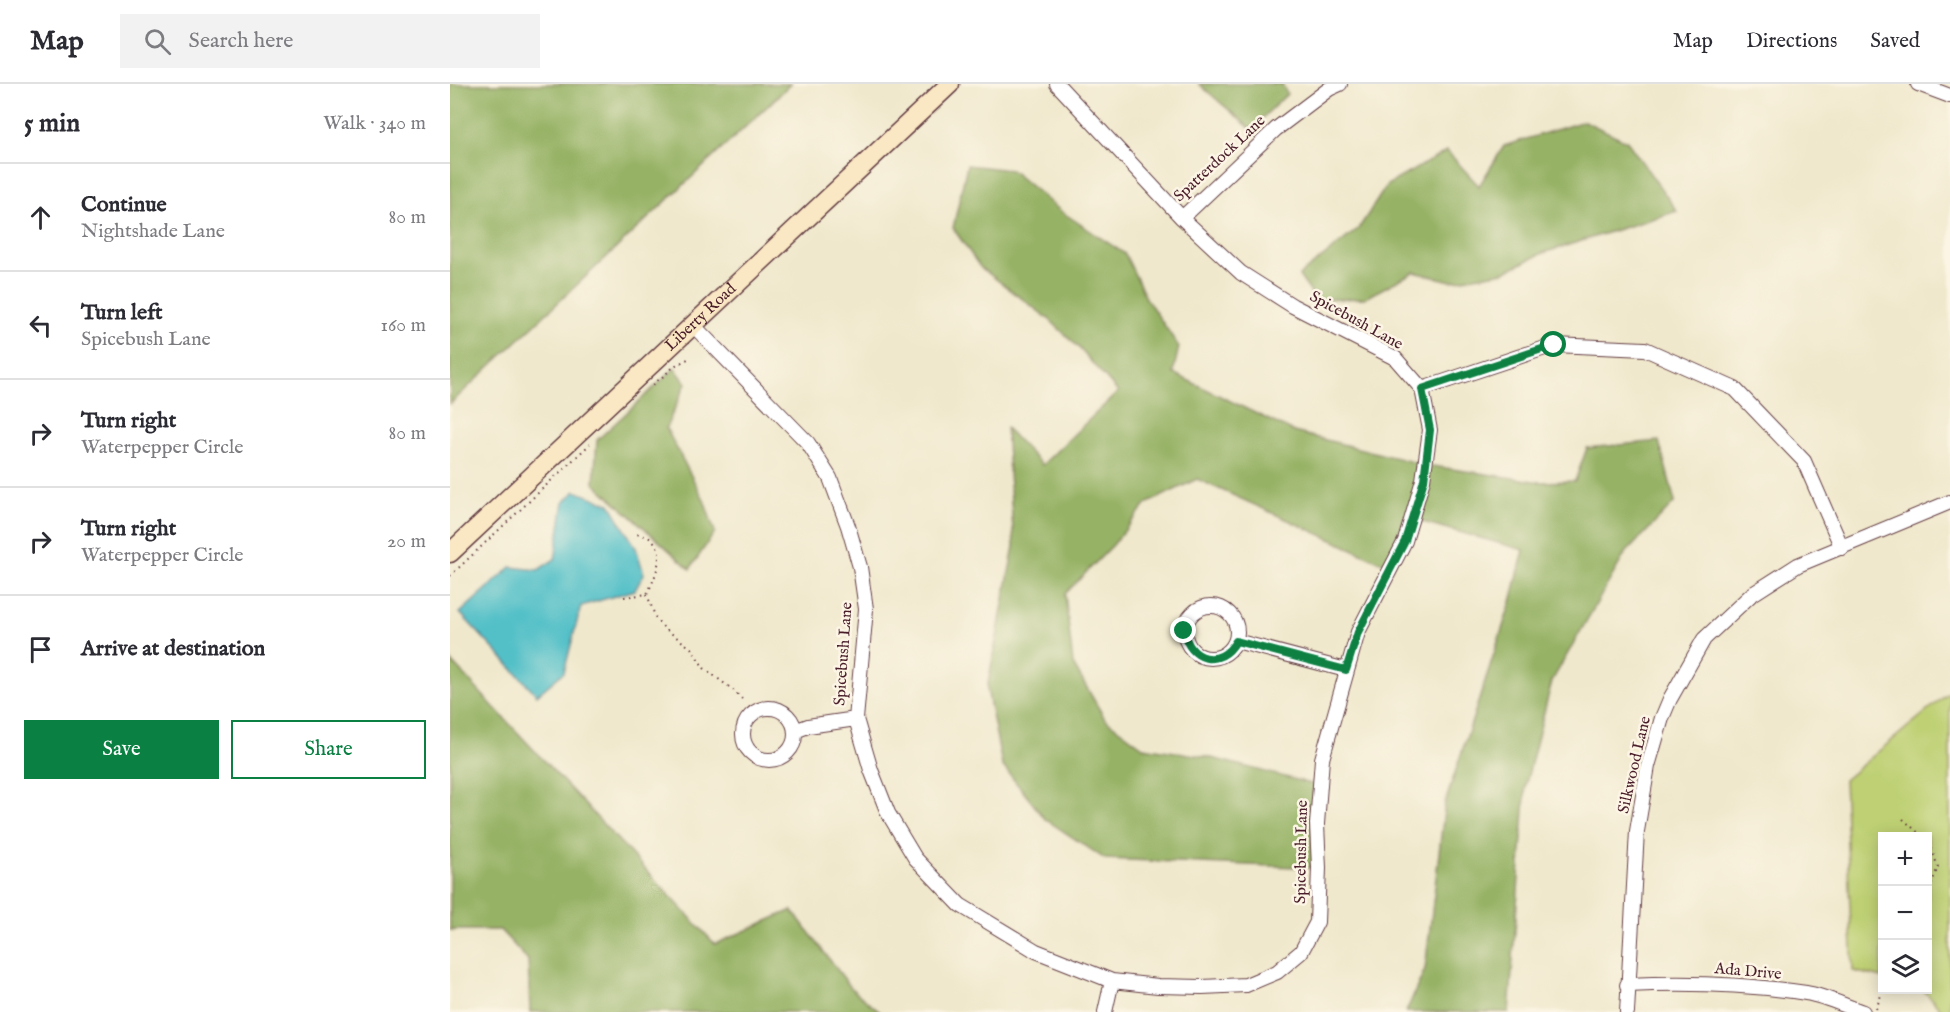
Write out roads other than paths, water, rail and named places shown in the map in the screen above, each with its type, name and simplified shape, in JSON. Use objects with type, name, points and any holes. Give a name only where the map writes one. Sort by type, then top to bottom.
[{"type":"street","name":"Liberty Road","points":[[450,553],[950,84]]},
{"type":"street","name":"Spicebush Lane","points":[[693,325],[808,444],[830,478],[860,567],[866,609],[856,719],[871,770],[888,813],[915,858],[960,905],[1036,951],[1112,981],[1158,986],[1246,985],[1277,972],[1300,952],[1317,922],[1319,868],[1317,824],[1323,759],[1358,632],[1405,541],[1424,480],[1430,430],[1422,389],[1395,358],[1293,306],[1241,273],[1182,218],[1058,84]]},
{"type":"street","name":"Spatterdock Lane","points":[[1182,218],[1276,129],[1329,89],[1340,84]]},
{"type":"street","points":[[1918,84],[1950,96]]},
{"type":"street","points":[[1422,389],[1554,345],[1645,350],[1735,389],[1804,461],[1842,548]]},
{"type":"street","name":"Silkwood Lane","points":[[1627,1012],[1637,831],[1648,766],[1670,699],[1704,639],[1751,595],[1798,565],[1950,502]]},
{"type":"street","points":[[1236,641],[1346,670]]},
{"type":"street","points":[[795,731],[808,726],[856,719]]},
{"type":"street","points":[[1105,1012],[1112,981]]},
{"type":"street","name":"Ada Drive","points":[[1627,985],[1737,986],[1808,994],[1863,1012]]},
{"type":"water","points":[[575,491],[610,504],[636,548],[644,574],[635,590],[581,606],[564,672],[537,695],[460,613],[511,567],[538,570],[555,559],[564,502]]}]
